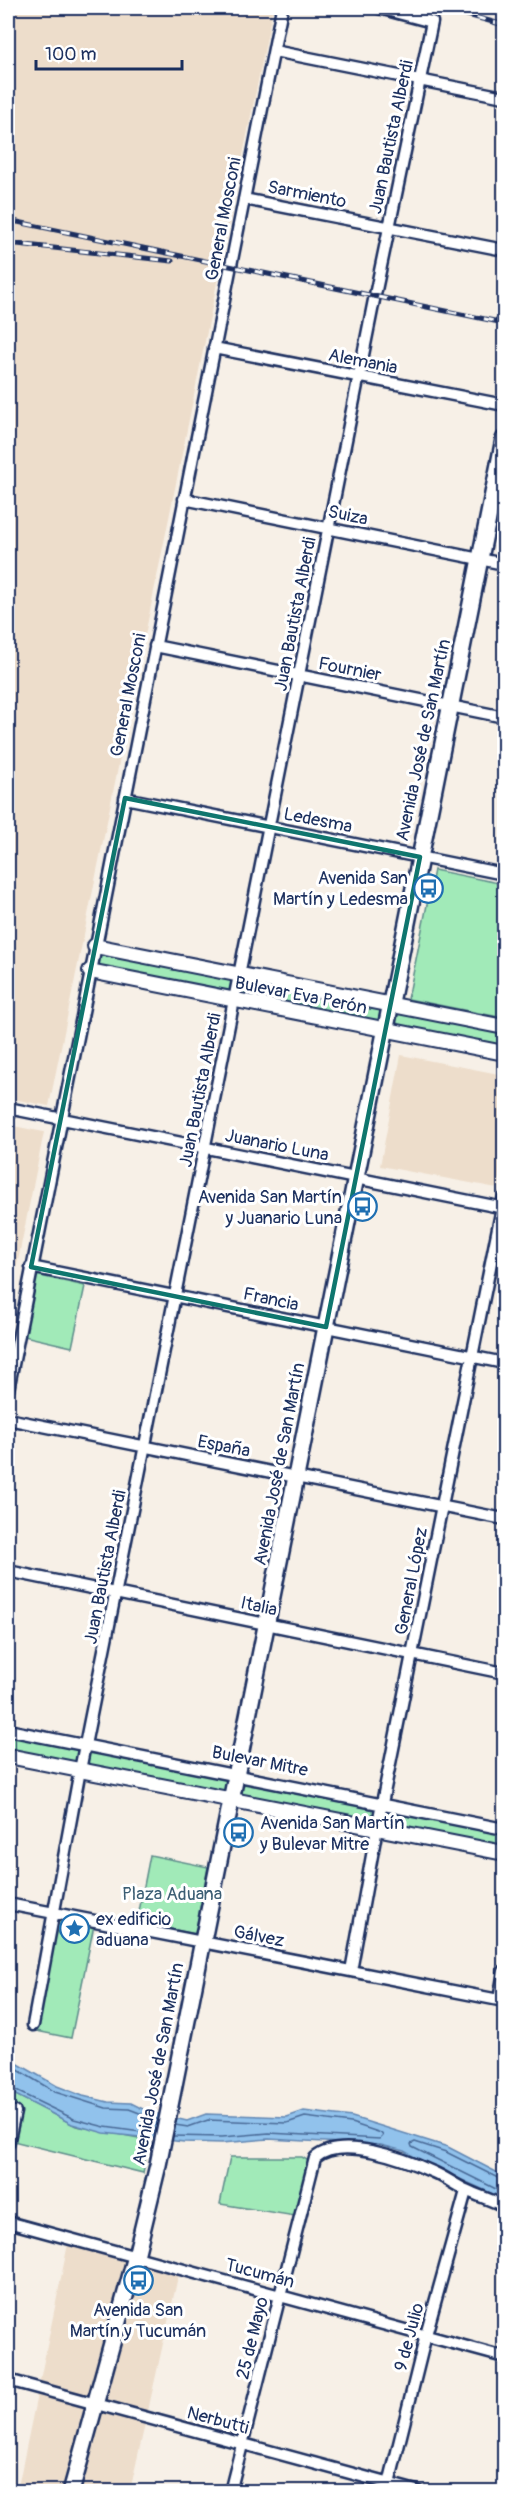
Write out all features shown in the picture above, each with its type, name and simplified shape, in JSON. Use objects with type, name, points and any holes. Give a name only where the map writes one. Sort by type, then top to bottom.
[{"type":"main road","name":"Avenida José de San Martín","points":[[71,2492],[136,2256],[158,2165],[504,439]]},
{"type":"street","name":"General Mosconi","points":[[8,1390],[282,8]]},
{"type":"street","name":"Juan Bautista Alberdi","points":[[33,2025],[80,1770],[117,1594],[328,528],[432,22],[379,8]]},
{"type":"street","points":[[274,51],[504,97]]},
{"type":"street","name":"Sarmiento","points":[[244,199],[504,250]]},
{"type":"street","name":"Alemania","points":[[214,348],[504,405]]},
{"type":"street","name":"Suiza","points":[[184,499],[504,564]]},
{"type":"street","name":"Fournier","points":[[155,646],[504,717]]},
{"type":"street","name":"Ledesma","points":[[124,798],[504,874]]},
{"type":"street","name":"Bulevar Eva Perón","points":[[95,946],[504,1027]]},
{"type":"street","name":"Bulevar Eva Perón","points":[[90,971],[504,1053]]},
{"type":"street","name":"Juanario Luna","points":[[8,1108],[356,1178],[504,1205]]},
{"type":"street","name":"General López","points":[[351,1971],[377,1828],[504,1205]]},
{"type":"street","name":"Francia","points":[[31,1267],[504,1363]]},
{"type":"street","name":"España","points":[[8,1419],[504,1519]]},
{"type":"street","name":"Italia","points":[[8,1571],[504,1673]]},
{"type":"street","name":"Bulevar Mitre","points":[[8,1730],[504,1829]]},
{"type":"street","points":[[8,1756],[504,1853]]},
{"type":"street","name":"Gálvez","points":[[8,1904],[502,2001]]},
{"type":"street","points":[[502,2001],[504,1971]]},
{"type":"street","points":[[8,2144],[15,2112]]},
{"type":"street","name":"25 de Mayo","points":[[230,2492],[315,2158],[328,2149],[377,2152],[435,2173],[466,2191]]},
{"type":"street","points":[[466,2191],[504,2206]]},
{"type":"street","name":"9 de Julio","points":[[388,2487],[426,2335],[466,2191]]},
{"type":"street","name":"Tucumán","points":[[8,2222],[504,2357]]},
{"type":"street","name":"Nerbutti","points":[[8,2380],[243,2443],[388,2487],[420,2492]]},
{"type":"highlighted area","points":[[125,798],[420,857],[326,1327],[31,1267]]},
{"type":"shaded area","points":[[8,8],[273,8],[49,1106],[8,1098]]},
{"type":"shaded area","points":[[401,1055],[504,1075],[504,1150],[497,1188],[380,1166]]},
{"type":"shaded area","points":[[8,1125],[44,1132],[8,1310]]},
{"type":"shaded area","points":[[69,2239],[180,2268],[130,2491],[8,2491],[8,2484],[18,2487]]},
{"type":"green space","points":[[434,870],[504,884],[504,1018],[408,999]]},
{"type":"green space","points":[[95,946],[504,1027],[504,1053],[90,971]]},
{"type":"green space","points":[[36,1275],[85,1286],[72,1347],[24,1336]]},
{"type":"green space","points":[[8,1730],[472,1822],[504,1822],[504,1853],[8,1756]]},
{"type":"green space","name":"Plaza Aduana","points":[[150,1855],[208,1867],[195,1934],[137,1922]]},
{"type":"green space","points":[[57,1919],[94,1925],[71,2038],[36,2031]]},
{"type":"green space","points":[[8,2091],[76,2126],[149,2140],[143,2173],[13,2141],[20,2118],[8,2109]]},
{"type":"green space","points":[[230,2157],[302,2157],[309,2161],[295,2216],[220,2204]]},
{"type":"water","points":[[8,2058],[57,2086],[83,2096],[108,2102],[131,2103],[149,2112],[187,2121],[206,2114],[287,2117],[304,2111],[352,2117],[448,2147],[504,2176],[504,2199],[404,2151],[381,2145],[268,2139],[222,2143],[184,2142],[104,2133],[72,2124],[8,2091]]},
{"type":"railway","points":[[442,8],[504,25]]},
{"type":"railway","points":[[8,220],[504,323]]},
{"type":"railway","points":[[8,243],[172,261]]},
{"type":"place","name":"Avenida San Martín y Ledesma","points":[[429,888]]},
{"type":"place","name":"Avenida San Martín y Juanario Luna","points":[[363,1207]]},
{"type":"place","name":"Avenida San Martín y Bulevar Mitre","points":[[239,1833]]},
{"type":"place","name":"ex edificio aduana","points":[[75,1929]]},
{"type":"place","name":"Avenida San Martín y Tucumán","points":[[138,2281]]}]
